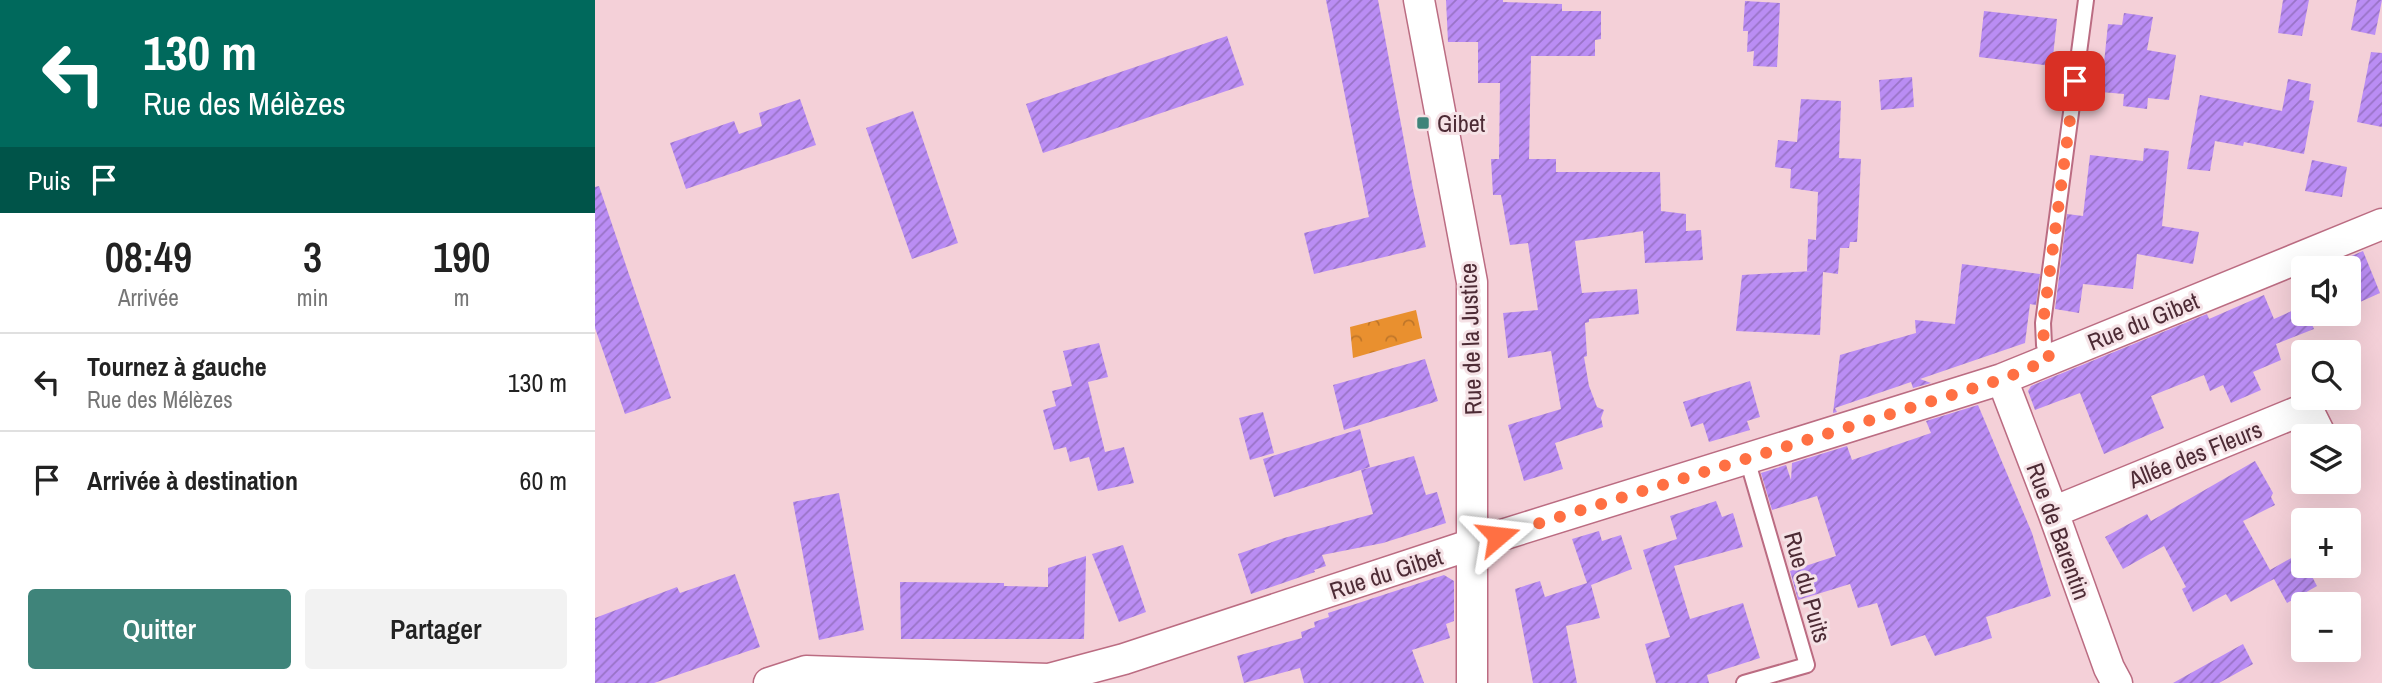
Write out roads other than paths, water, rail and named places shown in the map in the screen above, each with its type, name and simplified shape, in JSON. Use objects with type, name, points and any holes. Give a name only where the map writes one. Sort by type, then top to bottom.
[{"type":"street","name":"Rue de la Justice","points":[[1419,0],[1472,282],[1472,683]]},
{"type":"street","name":"Rue du Gibet","points":[[769,683],[806,671],[1049,679],[1124,659],[1473,544],[2003,379],[2382,224]]},
{"type":"street","name":"Rue de Barentin","points":[[2003,379],[2109,668],[2117,683]]},
{"type":"street","name":"Allée des Fleurs","points":[[2053,512],[2307,408],[2315,424]]},
{"type":"lane","points":[[2050,359],[2044,345],[2043,323],[2086,0]]},
{"type":"lane","name":"Rue du Puits","points":[[1744,683],[1807,665],[1747,459]]},
{"type":"place","name":"Gibet","points":[[1423,123]]}]
